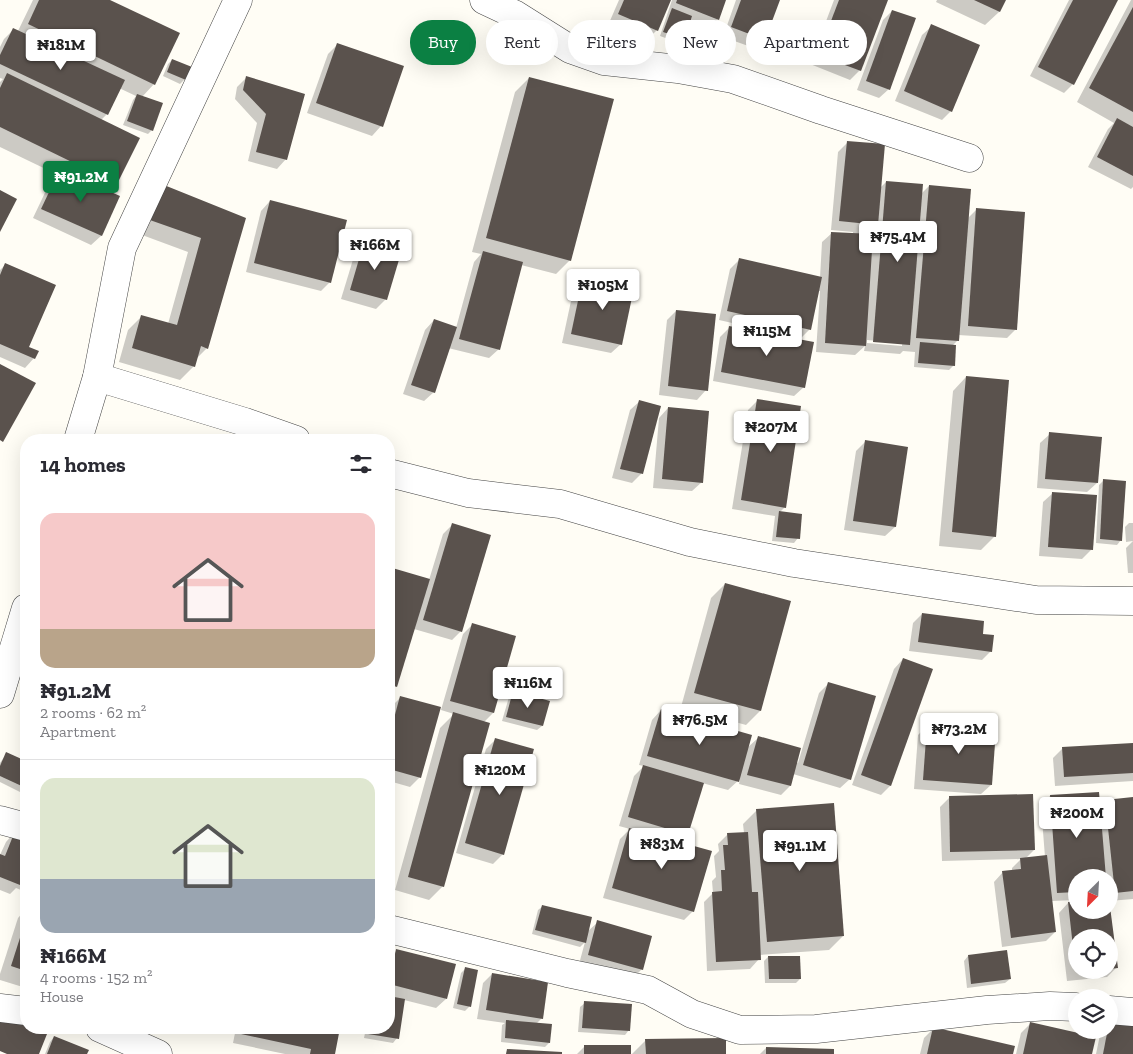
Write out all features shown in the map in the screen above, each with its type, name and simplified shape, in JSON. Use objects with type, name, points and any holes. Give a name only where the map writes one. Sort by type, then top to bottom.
[{"type":"street","points":[[80,434],[97,377],[122,248],[238,0]]},
{"type":"street","points":[[484,0],[516,15],[570,49],[604,61],[678,69],[733,79],[969,158]]},
{"type":"street","points":[[97,377],[279,434]]},
{"type":"street","points":[[395,474],[468,493],[560,504],[690,542],[794,563],[1036,600],[1133,601]]},
{"type":"street","points":[[0,694],[20,628]]},
{"type":"street","points":[[0,820],[20,825]]},
{"type":"street","points":[[395,930],[558,971],[648,990],[692,1014],[740,1030],[816,1029],[987,1010],[1068,1007]]},
{"type":"street","points":[[0,1008],[20,1010]]},
{"type":"street","points":[[1118,1011],[1133,1012]]},
{"type":"street","points":[[113,1034],[158,1054]]},
{"type":"building","points":[[39,0],[110,0],[180,33],[155,85],[28,24]]},
{"type":"building","points":[[624,0],[671,0],[658,31],[655,30],[655,20],[632,20],[618,14]]},
{"type":"building","points":[[677,0],[726,0],[719,20],[676,3]]},
{"type":"building","points":[[741,0],[780,0],[772,20],[746,20],[746,33],[736,29],[736,20],[734,20]]},
{"type":"building","points":[[839,0],[888,0],[867,55],[867,20],[831,20]]},
{"type":"building","points":[[974,0],[1006,0],[1000,12]]},
{"type":"building","points":[[1073,0],[1118,0],[1074,85],[1038,67]]},
{"type":"building","points":[[1133,7],[1133,112],[1089,88]]},
{"type":"building","points":[[672,8],[692,16],[691,20],[668,20]]},
{"type":"building","points":[[892,10],[916,18],[890,90],[866,81]]},
{"type":"building","points":[[931,24],[980,45],[952,112],[904,91]]},
{"type":"building","points":[[13,28],[125,80],[108,115],[0,64],[0,55]]},
{"type":"building","points":[[337,43],[404,66],[383,127],[316,103]]},
{"type":"building","points":[[172,59],[192,67],[186,80],[167,72]]},
{"type":"building","points":[[845,65],[863,65],[861,71]]},
{"type":"building","points":[[7,73],[140,138],[117,184],[0,127],[0,88]]},
{"type":"building","points":[[246,76],[305,94],[287,160],[256,152],[266,114],[243,90]]},
{"type":"building","points":[[529,77],[614,99],[571,261],[486,238]]},
{"type":"building","points":[[137,94],[163,103],[153,131],[127,121]]},
{"type":"building","points":[[1117,118],[1133,127],[1133,176],[1097,157]]},
{"type":"building","points":[[847,141],[885,144],[878,225],[839,221]]},
{"type":"building","points":[[60,169],[120,196],[102,236],[41,209]]},
{"type":"building","points":[[886,181],[923,184],[910,345],[873,342]]},
{"type":"building","points":[[159,183],[246,218],[208,349],[201,346],[195,367],[132,348],[141,315],[177,325],[201,238],[147,219]]},
{"type":"building","points":[[929,185],[971,189],[959,341],[916,338]]},
{"type":"building","points":[[0,190],[17,199],[0,232]]},
{"type":"building","points":[[270,200],[347,220],[331,283],[254,263]]},
{"type":"building","points":[[976,208],[1025,212],[1017,330],[968,326]]},
{"type":"building","points":[[831,232],[873,234],[866,346],[825,343]]},
{"type":"building","points":[[364,242],[401,253],[387,300],[350,290]]},
{"type":"building","points":[[483,251],[523,262],[500,350],[459,339]]},
{"type":"building","points":[[739,258],[822,277],[811,330],[727,311]]},
{"type":"building","points":[[5,263],[56,285],[29,347],[39,351],[35,359],[0,344],[0,275]]},
{"type":"building","points":[[583,277],[634,288],[622,345],[571,334]]},
{"type":"building","points":[[676,310],[716,314],[708,391],[668,386]]},
{"type":"building","points":[[434,319],[457,327],[435,393],[411,385]]},
{"type":"building","points":[[729,326],[814,342],[805,388],[721,372]]},
{"type":"building","points":[[920,342],[956,345],[955,366],[918,363]]},
{"type":"building","points":[[0,364],[36,383],[3,442],[0,440]]},
{"type":"building","points":[[966,376],[1009,380],[996,537],[952,532]]},
{"type":"building","points":[[757,399],[801,406],[786,508],[741,500]]},
{"type":"building","points":[[639,400],[661,406],[643,474],[620,469]]},
{"type":"building","points":[[668,407],[709,411],[703,483],[662,479]]},
{"type":"building","points":[[1049,432],[1102,437],[1098,483],[1045,479]]},
{"type":"building","points":[[865,440],[908,447],[896,527],[853,521]]},
{"type":"building","points":[[1103,479],[1126,481],[1122,541],[1100,539]]},
{"type":"building","points":[[1052,492],[1097,495],[1093,550],[1048,547]]},
{"type":"building","points":[[779,511],[802,514],[800,539],[776,537]]},
{"type":"building","points":[[452,523],[491,535],[462,632],[423,620]]},
{"type":"building","points":[[395,569],[430,579],[397,687],[395,686]]},
{"type":"building","points":[[725,583],[791,601],[761,711],[694,693]]},
{"type":"building","points":[[922,613],[984,621],[983,634],[994,635],[992,652],[918,642]]},
{"type":"building","points":[[472,623],[516,636],[494,713],[450,701]]},
{"type":"building","points":[[903,658],[933,669],[891,786],[861,775]]},
{"type":"building","points":[[828,682],[876,696],[851,780],[803,765]]},
{"type":"building","points":[[513,691],[550,701],[543,726],[506,717]]},
{"type":"building","points":[[400,696],[441,707],[421,778],[395,771],[395,715]]},
{"type":"building","points":[[661,709],[752,735],[739,782],[647,756]]},
{"type":"building","points":[[453,712],[490,723],[444,887],[408,877]]},
{"type":"building","points":[[927,725],[996,730],[992,785],[923,780]]},
{"type":"building","points":[[758,736],[801,748],[791,786],[747,775]]},
{"type":"building","points":[[495,738],[534,749],[504,855],[465,843]]},
{"type":"building","points":[[1133,743],[1133,773],[1064,777],[1062,747]]},
{"type":"building","points":[[6,752],[20,758],[20,785],[0,776],[0,766]]},
{"type":"building","points":[[643,765],[704,783],[688,835],[628,817]]},
{"type":"building","points":[[1099,792],[1105,869],[1068,869],[1068,892],[1057,893],[1050,795]]},
{"type":"building","points":[[1033,794],[1035,850],[950,852],[949,796]]},
{"type":"building","points":[[1133,797],[1133,891],[1118,893],[1118,869],[1112,869],[1105,800]]},
{"type":"building","points":[[834,803],[844,936],[767,942],[756,809]]},
{"type":"building","points":[[629,828],[712,851],[694,912],[612,888]]},
{"type":"building","points":[[15,831],[20,833],[20,885],[0,877],[0,854],[5,856]]},
{"type":"building","points":[[748,832],[752,892],[758,892],[761,960],[716,962],[712,892],[722,891],[721,870],[725,870],[723,845],[728,845],[727,833]]},
{"type":"building","points":[[1047,855],[1056,932],[1011,938],[1002,871],[1021,869],[1020,858]]},
{"type":"building","points":[[542,905],[592,917],[586,943],[535,930]]},
{"type":"building","points":[[1070,919],[1112,919],[1113,929],[1071,929]]},
{"type":"building","points":[[597,920],[652,936],[643,970],[588,955]]},
{"type":"building","points":[[20,938],[20,969],[11,966]]},
{"type":"building","points":[[396,949],[456,964],[447,999],[395,986]]},
{"type":"building","points":[[1007,950],[1011,979],[971,984],[968,955]]},
{"type":"building","points":[[768,956],[800,956],[801,979],[769,979]]},
{"type":"building","points":[[465,967],[478,970],[471,1007],[457,1004]]},
{"type":"building","points":[[492,973],[548,982],[543,1019],[486,1010]]},
{"type":"building","points":[[395,997],[405,999],[399,1039],[368,1034],[395,1034]]},
{"type":"building","points":[[584,1001],[632,1004],[630,1031],[582,1028]]},
{"type":"building","points":[[0,1015],[20,1023],[20,1034],[47,1034],[39,1054],[7,1054],[0,1051]]},
{"type":"building","points":[[506,1020],[552,1024],[550,1043],[505,1038]]},
{"type":"building","points":[[1030,1022],[1068,1031],[1068,1039],[1096,1039],[1092,1054],[1023,1054]]},
{"type":"building","points":[[1118,1023],[1133,1024],[1133,1054],[1103,1054],[1106,1039],[1118,1039]]},
{"type":"building","points":[[933,1027],[1015,1046],[1013,1054],[927,1054]]},
{"type":"building","points":[[241,1034],[339,1034],[335,1054],[310,1054],[311,1049]]},
{"type":"building","points":[[54,1036],[89,1050],[87,1054],[47,1054]]},
{"type":"building","points":[[726,1038],[726,1054],[646,1054],[645,1039]]},
{"type":"building","points":[[584,1045],[631,1045],[631,1054],[584,1054]]},
{"type":"building","points":[[766,1047],[834,1049],[834,1054],[766,1054]]},
{"type":"building","points":[[507,1049],[562,1052],[562,1054],[506,1054]]}]
